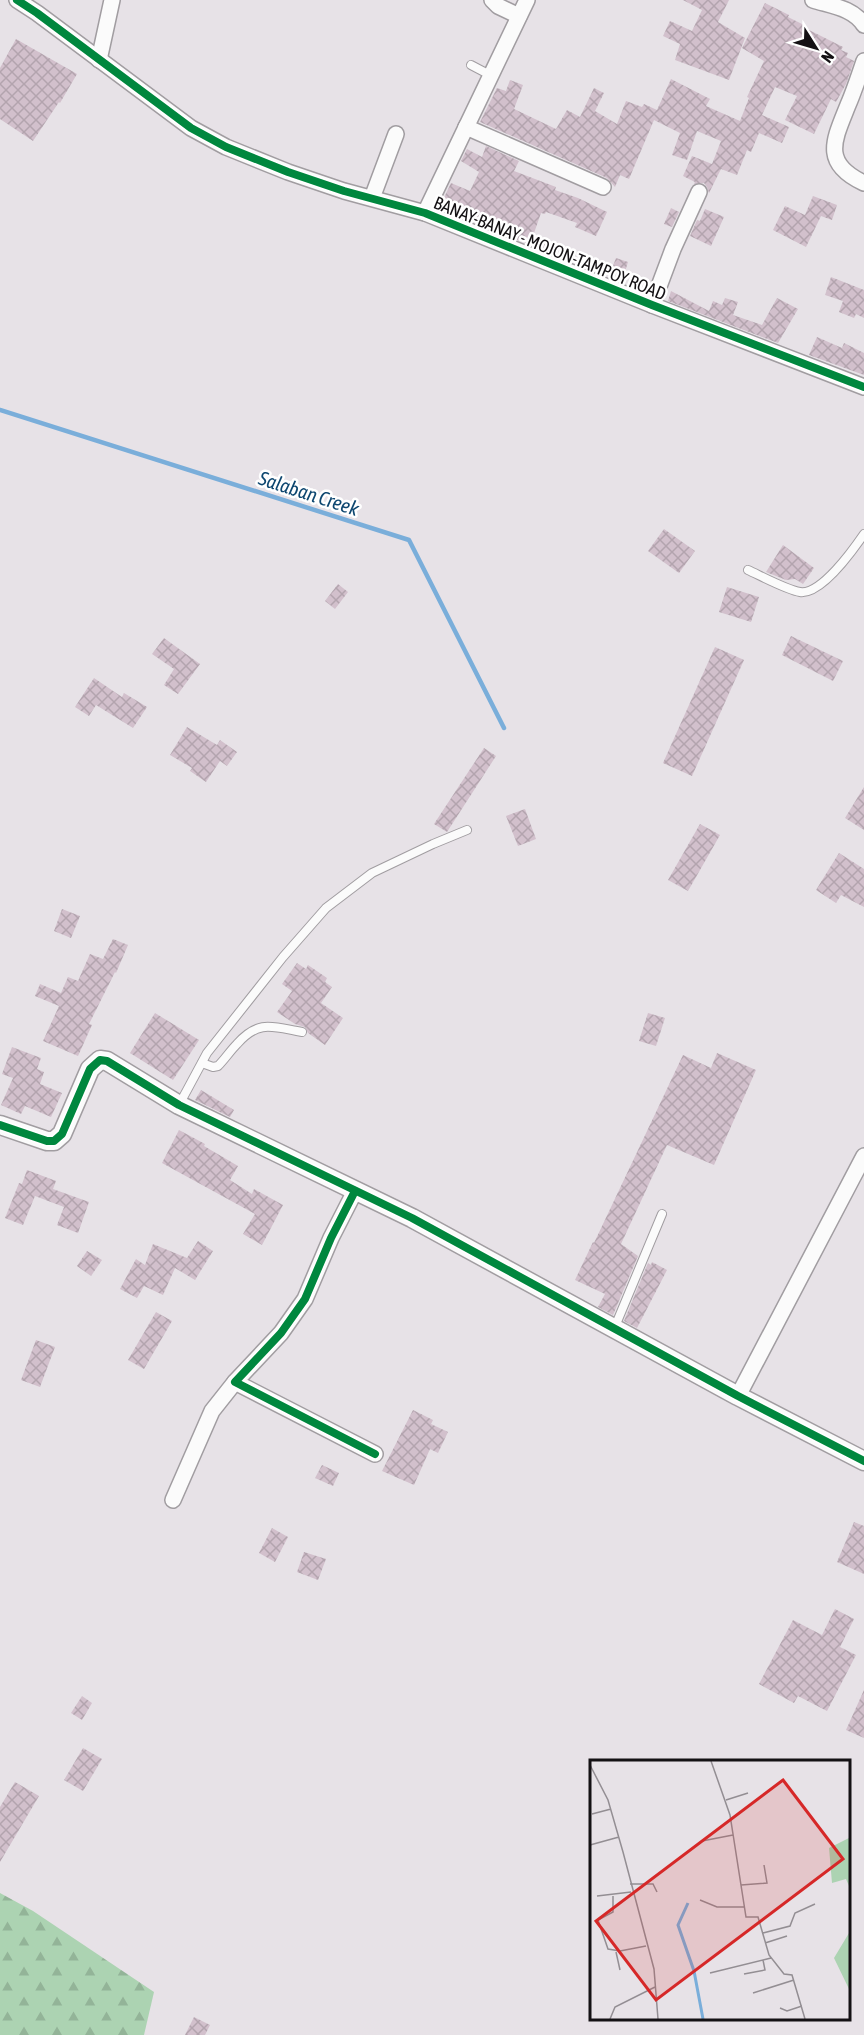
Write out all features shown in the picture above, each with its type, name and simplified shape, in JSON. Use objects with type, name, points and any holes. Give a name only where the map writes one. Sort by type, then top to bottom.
[{"type":"street","points":[[99,60],[112,0]]},
{"type":"street","points":[[492,0],[498,6],[519,16]]},
{"type":"street","points":[[424,213],[527,0]]},
{"type":"street","points":[[813,0],[851,11],[864,25]]},
{"type":"street","name":"BANAY-BANAY - MOJON-TAMPOY ROAD","points":[[26,3],[191,128],[226,147],[288,172],[424,213],[864,387]]},
{"type":"street","points":[[864,61],[834,145],[837,160],[843,169],[864,183]]},
{"type":"street","points":[[466,127],[603,187]]},
{"type":"street","points":[[372,198],[396,134]]},
{"type":"street","points":[[652,305],[673,249],[699,192]]},
{"type":"street","points":[[0,1125],[47,1141],[54,1141],[62,1134],[90,1069],[100,1059],[107,1061],[179,1105],[412,1218],[738,1396],[864,1461]]},
{"type":"street","points":[[738,1396],[864,1156]]},
{"type":"street","points":[[173,1500],[212,1411],[282,1333],[305,1299],[331,1238],[356,1191]]},
{"type":"street","points":[[235,1383],[375,1454]]},
{"type":"lane","points":[[471,65],[490,75]]},
{"type":"lane","points":[[748,570],[799,592],[810,591],[834,572],[864,534]]},
{"type":"lane","points":[[179,1105],[207,1053],[283,957],[326,908],[372,873],[433,843],[467,830]]},
{"type":"lane","points":[[202,1063],[213,1067],[218,1066],[252,1029],[267,1026],[302,1032]]},
{"type":"lane","points":[[614,1329],[662,1214]]},
{"type":"green space","points":[[0,1893],[33,1911],[154,1992],[144,2035],[0,2035]]},
{"type":"building","points":[[683,0],[729,0],[718,22],[745,38],[729,80],[675,60],[680,44],[663,36],[670,21],[692,31],[702,10]]},
{"type":"building","points":[[765,3],[789,15],[788,17],[804,25],[803,27],[843,47],[841,50],[848,53],[846,57],[854,61],[846,84],[836,102],[831,99],[814,134],[785,120],[797,96],[775,87],[762,115],[789,127],[782,143],[759,133],[751,152],[747,150],[737,175],[721,169],[709,193],[704,183],[694,184],[695,182],[683,176],[692,156],[712,164],[721,141],[697,131],[687,160],[672,155],[680,133],[654,120],[629,179],[620,175],[615,187],[607,178],[480,122],[497,88],[506,91],[510,80],[523,85],[514,109],[556,129],[567,110],[580,117],[594,88],[604,93],[595,111],[617,124],[626,101],[642,107],[644,104],[657,110],[671,79],[710,99],[706,106],[740,121],[749,98],[747,97],[764,61],[742,48]]},
{"type":"building","points":[[16,39],[77,74],[33,141],[0,119],[0,68]]},
{"type":"building","points":[[486,146],[519,161],[514,171],[556,187],[555,190],[607,212],[596,236],[575,227],[577,223],[546,212],[541,213],[533,236],[555,247],[551,254],[439,208],[451,183],[470,191],[479,172],[461,161],[467,149],[482,157]]},
{"type":"building","points":[[813,196],[837,205],[832,220],[821,216],[806,247],[773,230],[785,206],[805,215]]},
{"type":"building","points":[[671,208],[679,212],[672,227],[664,224]]},
{"type":"building","points":[[705,209],[724,217],[711,246],[690,236]]},
{"type":"building","points":[[616,258],[628,262],[624,275],[611,271]]},
{"type":"building","points":[[831,277],[864,290],[864,318],[856,314],[854,318],[839,312],[843,301],[825,295]]},
{"type":"building","points":[[671,291],[709,311],[713,301],[722,305],[725,298],[738,302],[733,315],[762,325],[777,298],[798,309],[778,343],[668,301]]},
{"type":"building","points":[[817,337],[842,348],[844,343],[864,353],[864,375],[809,355]]},
{"type":"building","points":[[664,529],[695,551],[679,573],[648,551]]},
{"type":"building","points":[[783,545],[814,568],[803,584],[795,579],[786,580],[766,572]]},
{"type":"building","points":[[338,584],[348,592],[335,609],[325,601]]},
{"type":"building","points":[[727,587],[759,597],[751,622],[719,612]]},
{"type":"building","points":[[791,636],[843,661],[833,681],[782,655]]},
{"type":"building","points":[[164,638],[200,664],[178,694],[164,685],[174,669],[152,654]]},
{"type":"building","points":[[715,647],[744,660],[692,776],[663,763]]},
{"type":"building","points":[[94,678],[122,697],[124,693],[147,707],[133,728],[96,705],[89,716],[75,707]]},
{"type":"building","points":[[187,727],[217,745],[220,740],[237,752],[227,766],[220,761],[206,782],[190,771],[192,768],[170,755]]},
{"type":"building","points":[[484,748],[496,756],[447,832],[434,824]]},
{"type":"building","points":[[864,787],[864,830],[845,818]]},
{"type":"building","points":[[525,809],[536,839],[518,846],[506,816]]},
{"type":"building","points":[[700,824],[720,835],[688,891],[668,880]]},
{"type":"building","points":[[839,853],[864,869],[864,907],[841,895],[836,903],[816,890]]},
{"type":"building","points":[[62,909],[80,916],[71,938],[54,931]]},
{"type":"building","points":[[113,939],[128,945],[89,1024],[92,1025],[78,1056],[43,1041],[59,1006],[35,996],[40,984],[61,993],[68,977],[78,981],[90,954],[103,959]]},
{"type":"building","points":[[297,963],[306,969],[308,965],[327,978],[325,982],[332,987],[321,1003],[343,1018],[325,1045],[308,1033],[305,1027],[295,1024],[277,1012],[292,991],[282,984]]},
{"type":"building","points":[[155,1013],[199,1040],[173,1080],[130,1053]]},
{"type":"building","points":[[648,1013],[665,1018],[656,1046],[639,1041]]},
{"type":"building","points":[[12,1047],[41,1058],[37,1069],[44,1072],[40,1084],[62,1093],[51,1117],[25,1106],[21,1114],[1,1105],[13,1078],[2,1074]]},
{"type":"building","points":[[717,1053],[756,1070],[714,1165],[667,1145],[621,1244],[638,1256],[613,1315],[598,1307],[605,1294],[575,1280],[683,1055],[711,1068]]},
{"type":"building","points":[[201,1090],[234,1110],[230,1117],[195,1100]]},
{"type":"building","points":[[179,1130],[238,1166],[230,1180],[252,1194],[254,1189],[283,1205],[262,1245],[243,1234],[255,1214],[162,1163]]},
{"type":"building","points":[[27,1170],[56,1181],[53,1189],[89,1202],[78,1233],[57,1225],[64,1207],[35,1196],[23,1225],[5,1218],[19,1183],[22,1184]]},
{"type":"building","points":[[198,1241],[213,1251],[195,1280],[175,1268],[163,1295],[144,1286],[137,1298],[120,1289],[136,1259],[145,1265],[153,1244],[187,1258]]},
{"type":"building","points":[[87,1251],[102,1260],[91,1276],[77,1266]]},
{"type":"building","points":[[652,1262],[667,1270],[637,1328],[624,1321],[648,1263],[651,1265]]},
{"type":"building","points":[[156,1312],[172,1321],[144,1369],[128,1360]]},
{"type":"building","points":[[36,1340],[55,1347],[40,1387],[21,1380]]},
{"type":"building","points":[[413,1410],[433,1420],[431,1424],[448,1432],[438,1453],[430,1449],[414,1485],[382,1471]]},
{"type":"building","points":[[322,1465],[339,1473],[333,1486],[315,1478]]},
{"type":"building","points":[[854,1522],[864,1526],[864,1574],[837,1562]]},
{"type":"building","points":[[272,1528],[288,1537],[275,1562],[259,1553]]},
{"type":"building","points":[[304,1552],[326,1559],[318,1580],[297,1572]]},
{"type":"building","points":[[835,1609],[854,1619],[840,1647],[856,1655],[827,1711],[798,1696],[794,1703],[759,1684],[793,1620],[822,1635]]},
{"type":"building","points":[[864,1690],[864,1738],[846,1730]]},
{"type":"building","points":[[82,1696],[92,1703],[82,1720],[71,1713]]},
{"type":"building","points":[[83,1748],[102,1759],[83,1791],[64,1780]]},
{"type":"building","points":[[15,1782],[39,1796],[0,1862],[0,1807]]},
{"type":"building","points":[[194,2017],[210,2025],[205,2035],[185,2035]]},
{"type":"waterway","name":"Salaban Creek","points":[[0,410],[409,540],[504,728]]},
{"type":"cycle path","points":[[17,0],[191,128],[226,147],[344,191],[425,213],[652,305],[864,387]]},
{"type":"cycle path","points":[[0,1125],[47,1141],[54,1141],[62,1134],[90,1069],[100,1060],[107,1061],[179,1105],[412,1218],[738,1396],[864,1461]]},
{"type":"cycle path","points":[[355,1191],[331,1238],[305,1299],[281,1333],[235,1382],[375,1454]]}]
